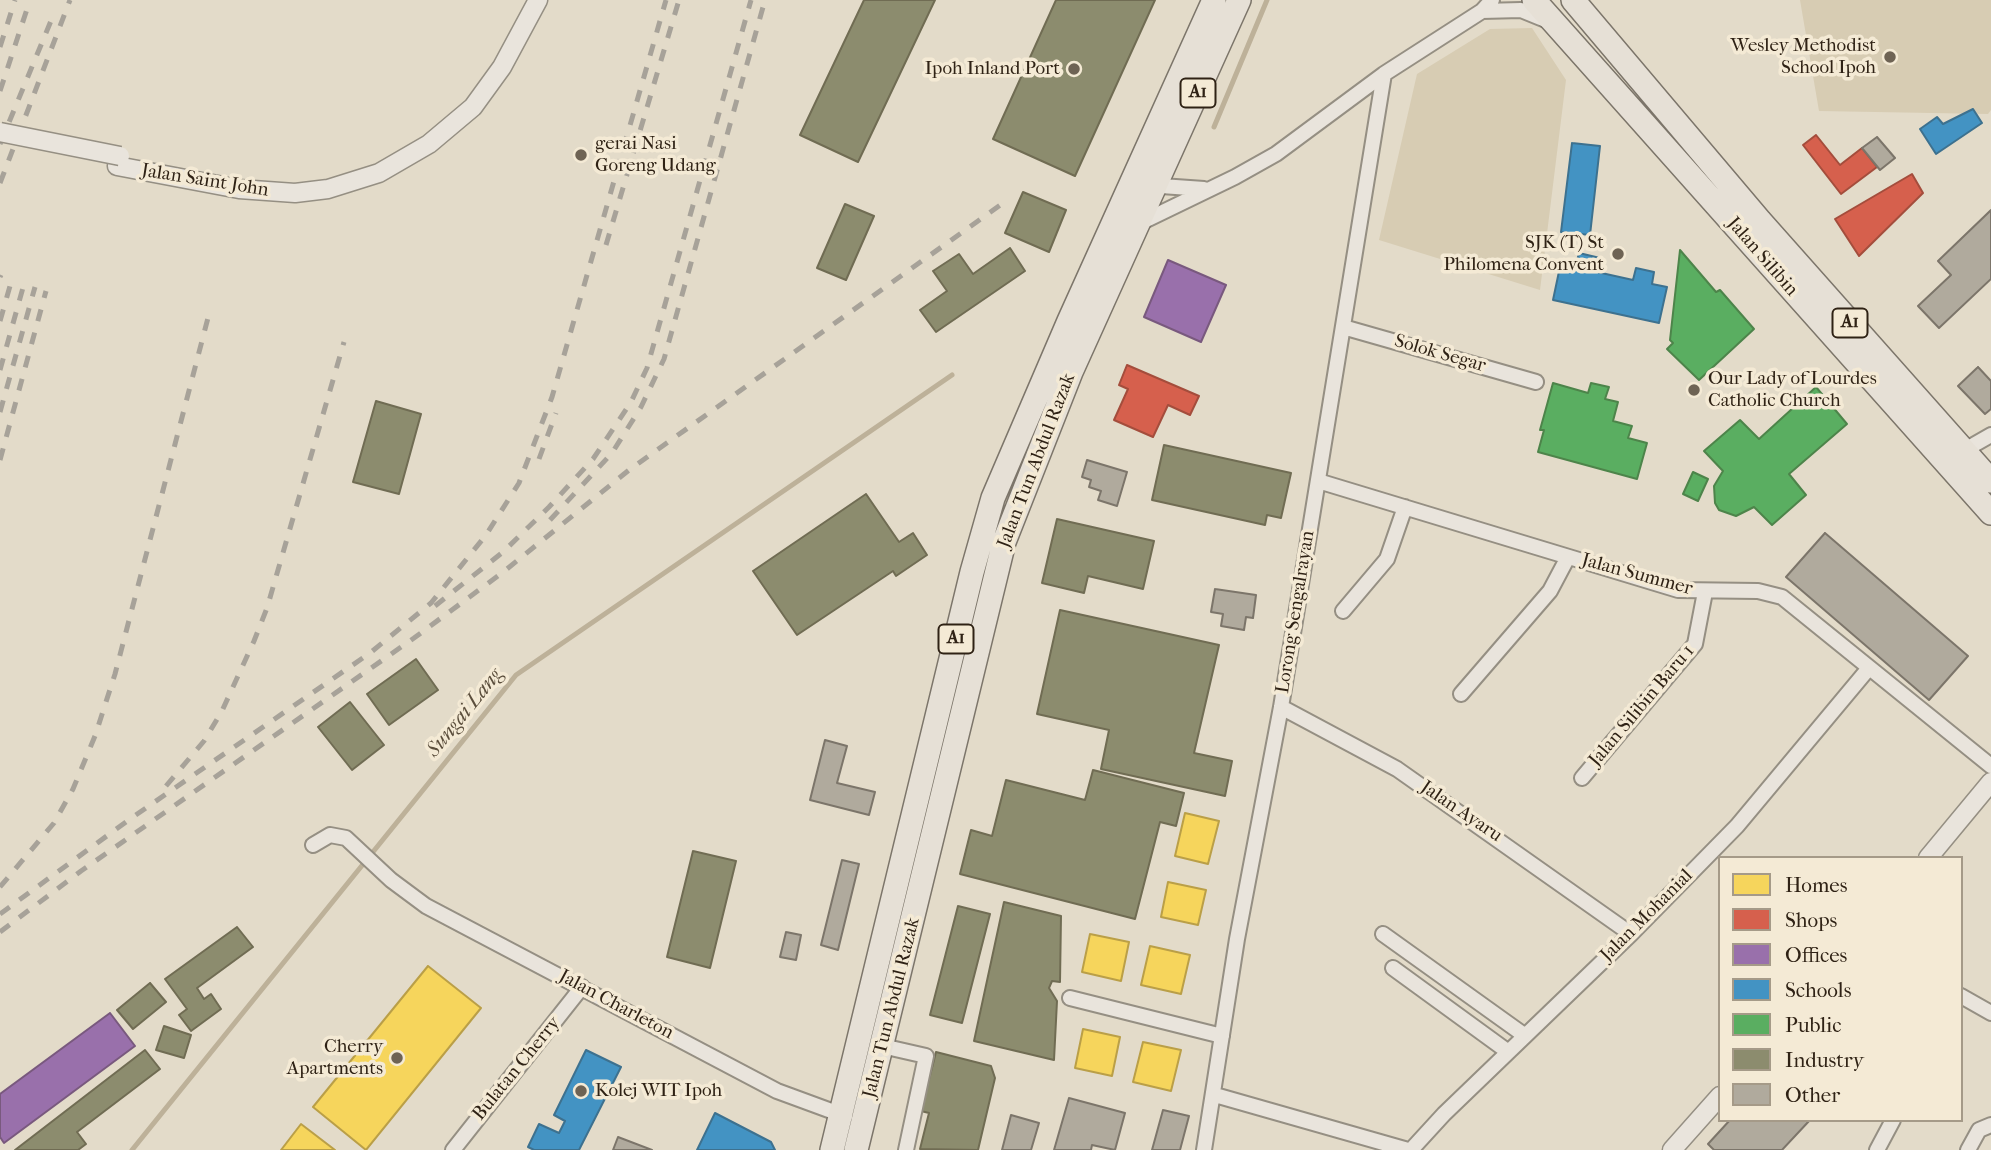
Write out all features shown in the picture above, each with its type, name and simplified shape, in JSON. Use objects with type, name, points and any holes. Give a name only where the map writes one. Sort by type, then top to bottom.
[{"type":"main road","name":"Jalan Tun Abdul Razak","points":[[832,1150],[981,534],[1035,399],[1214,0]]},
{"type":"main road","name":"Jalan Tun Abdul Razak","points":[[856,1150],[1004,542],[1071,372],[1239,0]]},
{"type":"main road","name":"Jalan Silibin","points":[[1534,0],[1991,513]]},
{"type":"main road","points":[[1562,0],[1594,26]]},
{"type":"main road","name":"Jalan Silibin","points":[[1573,0],[1760,221],[1991,481]]},
{"type":"street","name":"Jalan Saint John","points":[[0,142],[266,182],[326,180],[374,164],[423,137],[466,100],[495,61],[527,0]]},
{"type":"street","name":"Jalan Saint John","points":[[0,132],[239,189],[295,193],[328,189],[379,173],[429,144],[472,107],[502,67],[538,0]]},
{"type":"street","points":[[1140,223],[1276,154],[1384,74],[1487,5],[1521,10],[1554,24]]},
{"type":"street","name":"Lorong Sengalrayan","points":[[1205,1150],[1251,859],[1281,707],[1384,74]]},
{"type":"street","points":[[1132,183],[1156,187],[1209,189]]},
{"type":"street","name":"Solok Segar","points":[[1343,327],[1536,382]]},
{"type":"street","points":[[1964,451],[1991,435]]},
{"type":"street","name":"Jalan Summer","points":[[1318,481],[1678,590],[1705,593],[1758,591],[1782,597],[1991,766]]},
{"type":"street","points":[[1343,611],[1387,559],[1405,507]]},
{"type":"street","points":[[1461,694],[1550,591],[1568,557]]},
{"type":"street","name":"Jalan Silibin Baru 1","points":[[1582,778],[1695,644],[1705,593]]},
{"type":"street","name":"Jalan Mohanial","points":[[1409,1150],[1507,1051],[1631,934],[1737,826],[1869,668]]},
{"type":"street","name":"Jalan Ayaru","points":[[1281,707],[1397,769],[1631,934]]},
{"type":"street","points":[[1930,856],[1991,782]]},
{"type":"street","name":"Jalan Charleton","points":[[313,845],[330,835],[346,838],[391,880],[426,906],[777,1091],[864,1121]]},
{"type":"street","points":[[1383,934],[1524,1035]]},
{"type":"street","points":[[1393,968],[1507,1051]]},
{"type":"street","name":"Bulatan Cherry","points":[[453,1150],[582,987]]},
{"type":"street","points":[[1963,997],[1991,1013]]},
{"type":"street","points":[[1070,998],[1222,1036]]},
{"type":"street","points":[[882,1046],[926,1056],[906,1150]]},
{"type":"street","points":[[1215,1096],[1409,1150]]},
{"type":"street","points":[[1672,1150],[1718,1098]]},
{"type":"street","points":[[1877,1150],[1892,1122]]},
{"type":"street","points":[[1968,1150],[1979,1130],[1991,1125]]},
{"type":"shaded area","name":"Wesley Methodist School Ipoh","points":[[1800,0],[1991,0],[1991,110],[1988,114],[1819,111]]},
{"type":"shaded area","points":[[1532,28],[1566,80],[1540,290],[1379,240],[1417,74],[1490,29]]},
{"type":"building: Homes","points":[[1185,813],[1219,821],[1208,864],[1175,856]]},
{"type":"building: Homes","points":[[1168,882],[1206,890],[1198,925],[1161,917]]},
{"type":"building: Homes","points":[[1090,934],[1129,942],[1121,981],[1082,972]]},
{"type":"building: Homes","points":[[1150,946],[1190,955],[1181,994],[1141,985]]},
{"type":"building: Homes","name":"Cherry Apartments","points":[[428,966],[481,1008],[366,1150],[313,1107]]},
{"type":"building: Homes","points":[[1083,1029],[1120,1037],[1112,1076],[1075,1068]]},
{"type":"building: Homes","points":[[1143,1042],[1181,1050],[1171,1091],[1133,1082]]},
{"type":"building: Homes","name":"Cherry Apartments","points":[[301,1124],[335,1150],[281,1150]]},
{"type":"building: Shops","points":[[1816,135],[1840,165],[1862,148],[1877,167],[1841,194],[1803,145]]},
{"type":"building: Shops","points":[[1912,174],[1923,193],[1859,256],[1835,219]]},
{"type":"building: Shops","points":[[1127,365],[1199,396],[1190,415],[1168,405],[1153,437],[1114,420],[1128,389],[1119,385]]},
{"type":"building: Offices","points":[[1168,260],[1226,285],[1201,342],[1144,317]]},
{"type":"building: Offices","points":[[110,1013],[135,1046],[4,1143],[0,1137],[0,1094]]},
{"type":"building: Schools","points":[[1973,109],[1982,123],[1936,154],[1920,129],[1937,117],[1943,124]]},
{"type":"building: Schools","points":[[1572,143],[1600,146],[1590,235],[1561,232]]},
{"type":"building: Schools","points":[[1579,253],[1600,258],[1597,272],[1633,280],[1636,268],[1654,272],[1652,284],[1667,287],[1659,323],[1553,300],[1561,262],[1576,265]]},
{"type":"building: Schools","points":[[586,1050],[621,1067],[579,1150],[534,1150],[528,1147],[539,1124],[559,1133],[565,1121],[554,1115]]},
{"type":"building: Schools","points":[[715,1113],[771,1142],[775,1150],[697,1150]]},
{"type":"building: Public","points":[[1680,250],[1716,292],[1720,290],[1754,329],[1699,380],[1667,349],[1673,343],[1670,340]]},
{"type":"building: Public","points":[[1553,383],[1588,393],[1591,383],[1609,387],[1605,399],[1618,402],[1613,421],[1632,426],[1628,438],[1647,443],[1637,479],[1538,452],[1544,430],[1540,430]]},
{"type":"building: Public","points":[[1816,387],[1847,424],[1789,474],[1806,495],[1772,525],[1754,507],[1736,516],[1719,510],[1715,503],[1714,486],[1723,471],[1704,451],[1740,420],[1759,439]]},
{"type":"building: Public","points":[[1693,472],[1708,479],[1698,501],[1683,494]]},
{"type":"building: Industry","points":[[864,0],[935,0],[858,162],[800,135]]},
{"type":"building: Industry","name":"Ipoh Inland Port","points":[[1056,0],[1155,0],[1075,176],[993,139]]},
{"type":"building: Industry","points":[[1023,192],[1066,210],[1049,252],[1005,233]]},
{"type":"building: Industry","points":[[845,204],[874,216],[846,280],[817,268]]},
{"type":"building: Industry","points":[[1010,248],[1025,271],[936,332],[920,310],[947,291],[933,271],[959,254],[973,274]]},
{"type":"building: Industry","points":[[376,401],[421,414],[399,494],[353,482]]},
{"type":"building: Industry","points":[[1164,445],[1291,473],[1281,518],[1267,515],[1265,525],[1152,500]]},
{"type":"building: Industry","points":[[866,494],[899,542],[913,533],[927,555],[896,576],[893,571],[797,635],[753,571]]},
{"type":"building: Industry","points":[[1057,519],[1154,541],[1143,589],[1088,576],[1084,593],[1042,583]]},
{"type":"building: Industry","points":[[1060,610],[1219,645],[1194,753],[1232,761],[1225,796],[1101,769],[1109,730],[1037,714]]},
{"type":"building: Industry","points":[[416,659],[438,690],[389,725],[367,694]]},
{"type":"building: Industry","points":[[350,702],[384,745],[352,770],[318,727]]},
{"type":"building: Industry","points":[[1093,770],[1184,793],[1176,826],[1160,822],[1135,919],[960,874],[971,830],[992,836],[1006,780],[1085,800]]},
{"type":"building: Industry","points":[[693,851],[736,861],[710,968],[667,957]]},
{"type":"building: Industry","points":[[1004,902],[1061,916],[1060,982],[1052,981],[1049,988],[1057,1001],[1054,1060],[974,1041]]},
{"type":"building: Industry","points":[[958,906],[990,914],[962,1023],[930,1015]]},
{"type":"building: Industry","points":[[237,927],[253,947],[197,988],[204,999],[211,994],[221,1009],[191,1031],[179,1015],[187,1009],[165,979]]},
{"type":"building: Industry","points":[[150,983],[166,1002],[133,1029],[117,1010]]},
{"type":"building: Industry","points":[[164,1026],[191,1035],[184,1058],[156,1050]]},
{"type":"building: Industry","points":[[145,1050],[160,1069],[77,1132],[86,1144],[78,1150],[15,1150]]},
{"type":"building: Industry","points":[[936,1052],[991,1066],[995,1078],[978,1150],[920,1149],[929,1113],[921,1111]]},
{"type":"building: Other","points":[[1877,137],[1895,158],[1880,170],[1862,148]]},
{"type":"building: Other","points":[[1991,210],[1991,279],[1939,328],[1918,306],[1951,275],[1938,261]]},
{"type":"building: Other","points":[[1978,367],[1991,381],[1991,409],[1985,414],[1958,386]]},
{"type":"building: Other","points":[[1087,460],[1127,472],[1117,506],[1098,500],[1101,491],[1089,487],[1091,480],[1082,477]]},
{"type":"building: Other","points":[[1825,533],[1968,656],[1929,700],[1786,577]]},
{"type":"building: Other","points":[[1215,589],[1256,595],[1253,618],[1246,617],[1244,630],[1221,626],[1223,614],[1211,612]]},
{"type":"building: Other","points":[[825,740],[847,746],[837,783],[875,792],[869,815],[810,800]]},
{"type":"building: Other","points":[[842,860],[859,864],[838,950],[821,945]]},
{"type":"building: Other","points":[[786,932],[801,935],[796,960],[780,957]]},
{"type":"building: Other","points":[[1069,1098],[1125,1113],[1115,1150],[1092,1145],[1091,1150],[1054,1150]]},
{"type":"building: Other","points":[[1163,1110],[1189,1116],[1180,1150],[1152,1150]]},
{"type":"building: Other","points":[[1011,1115],[1039,1123],[1031,1150],[1002,1150]]},
{"type":"building: Other","points":[[1728,1122],[1808,1122],[1782,1150],[1714,1150],[1708,1144]]},
{"type":"building: Other","points":[[618,1137],[652,1150],[613,1150]]},
{"type":"waterway","name":"Sungai Lang","points":[[1214,127],[1267,0]]},
{"type":"waterway","name":"Sungai Lang","points":[[132,1150],[516,675],[952,375]]},
{"type":"railway","points":[[0,47],[15,0]]},
{"type":"railway","points":[[0,91],[30,0]]},
{"type":"railway","points":[[0,183],[70,0]]},
{"type":"railway","points":[[0,914],[130,819],[370,653],[431,603],[486,535],[519,483],[552,397],[666,0]]},
{"type":"railway","points":[[606,245],[679,0]]},
{"type":"railway","points":[[435,606],[503,552],[549,507],[593,459],[631,402],[647,368],[751,0]]},
{"type":"railway","points":[[550,520],[612,453],[641,407],[664,359],[765,0]]},
{"type":"railway","points":[[0,144],[53,16]]},
{"type":"railway","points":[[0,932],[81,871],[414,638],[502,573],[629,470],[1006,201]]},
{"type":"railway","points":[[0,321],[12,279]]},
{"type":"railway","points":[[0,370],[24,284]]},
{"type":"railway","points":[[0,412],[35,287]]},
{"type":"railway","points":[[0,460],[46,291]]},
{"type":"railway","points":[[0,887],[54,823],[73,789],[95,736],[115,674],[209,314]]},
{"type":"railway","points":[[166,786],[204,741],[222,711],[254,641],[267,608],[344,342]]},
{"type":"railway","points":[[539,459],[556,413]]},
{"type":"place","name":"Wesley Methodist School Ipoh","points":[[1890,57]]},
{"type":"place","name":"Ipoh Inland Port","points":[[1074,69]]},
{"type":"place","name":"gerai Nasi Goreng Udang","points":[[581,155]]},
{"type":"place","name":"SJK (T) St Philomena Convent","points":[[1618,254]]},
{"type":"place","name":"Our Lady of Lourdes Catholic Church","points":[[1694,390]]},
{"type":"place","name":"Cherry Apartments","points":[[397,1058]]},
{"type":"place","name":"Kolej WIT Ipoh","points":[[581,1091]]}]
